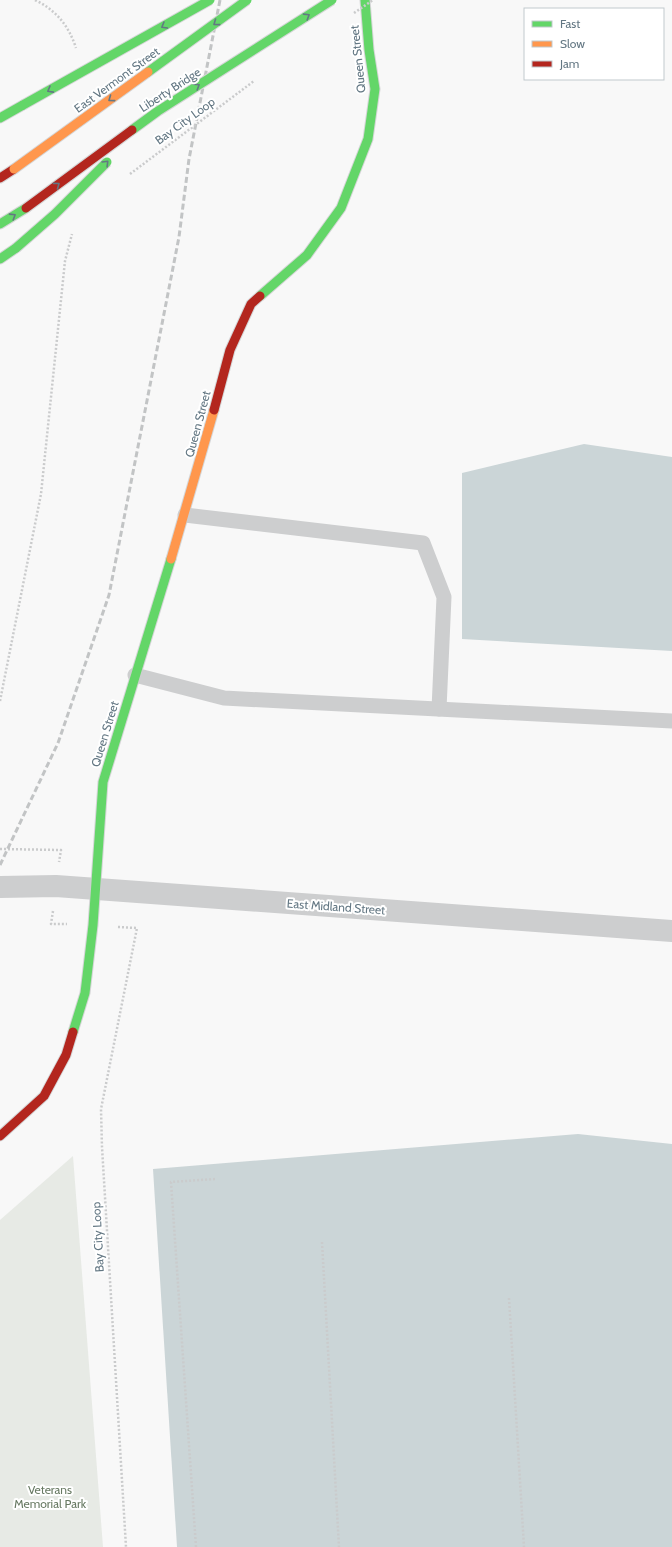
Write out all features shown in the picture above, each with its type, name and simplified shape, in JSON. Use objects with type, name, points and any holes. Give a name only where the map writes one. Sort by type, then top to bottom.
[{"type":"street","points":[[0,118],[210,0]]},
{"type":"street","name":"East Vermont Street","points":[[0,178],[247,0]]},
{"type":"street","name":"Liberty Bridge","points":[[0,224],[26,208],[158,111],[332,0]]},
{"type":"street","name":"Queen Street","points":[[0,1136],[44,1096],[66,1055],[85,992],[93,925],[103,782],[186,516],[230,350],[250,304],[307,256],[341,208],[368,139],[376,90],[369,50],[365,0]]},
{"type":"street","points":[[0,259],[16,248],[55,214],[158,111]]},
{"type":"street","name":"East Midland Street","points":[[0,887],[56,886],[672,931]]},
{"type":"lane","points":[[186,516],[423,543],[444,597],[438,709]]},
{"type":"lane","points":[[136,675],[224,698],[672,721]]},
{"type":"path","points":[[35,0],[54,11],[63,21],[72,34],[77,53]]},
{"type":"path","points":[[348,17],[373,0]]},
{"type":"path","name":"Bay City Loop","points":[[124,179],[166,146],[255,81]]},
{"type":"path","points":[[0,701],[41,494],[65,261],[73,231]]},
{"type":"path","points":[[0,849],[61,850]]},
{"type":"path","name":"Bay City Loop","points":[[126,1547],[101,1109],[137,928]]},
{"type":"path","points":[[196,1547],[171,1182],[215,1179]]},
{"type":"path","points":[[322,1242],[339,1547]]},
{"type":"path","points":[[509,1298],[524,1547]]},
{"type":"green space","name":"Veterans Memorial Park","points":[[73,1156],[103,1547],[0,1547],[0,1220]]},
{"type":"shaded area","points":[[584,444],[672,457],[672,651],[462,639],[462,473]]},
{"type":"shaded area","points":[[578,1134],[672,1144],[672,1547],[177,1547],[153,1169]]},
{"type":"railway","points":[[0,865],[58,743],[109,595],[179,237],[189,159],[220,0]]},
{"type":"traffic: fast","points":[[23,105],[210,0]]},
{"type":"traffic: fast","points":[[148,72],[247,0]]},
{"type":"traffic: fast","points":[[132,130],[158,111],[332,0]]},
{"type":"traffic: fast","points":[[260,296],[307,255],[341,208],[368,139],[375,89],[369,50],[365,0]]},
{"type":"traffic: fast","points":[[0,118],[23,105]]},
{"type":"traffic: fast","points":[[16,248],[55,214],[107,162]]},
{"type":"traffic: fast","points":[[0,224],[26,208]]},
{"type":"traffic: fast","points":[[0,259],[16,248]]},
{"type":"traffic: fast","points":[[73,1032],[85,993],[93,925],[103,782],[171,559]]},
{"type":"traffic: slow","points":[[14,169],[148,72]]},
{"type":"traffic: slow","points":[[171,559],[214,410]]},
{"type":"traffic: jam","points":[[26,208],[132,130]]},
{"type":"traffic: jam","points":[[0,178],[14,169]]},
{"type":"traffic: jam","points":[[214,410],[230,350],[251,304],[260,296]]},
{"type":"traffic: jam","points":[[0,1136],[44,1096],[66,1055],[73,1032]]}]
